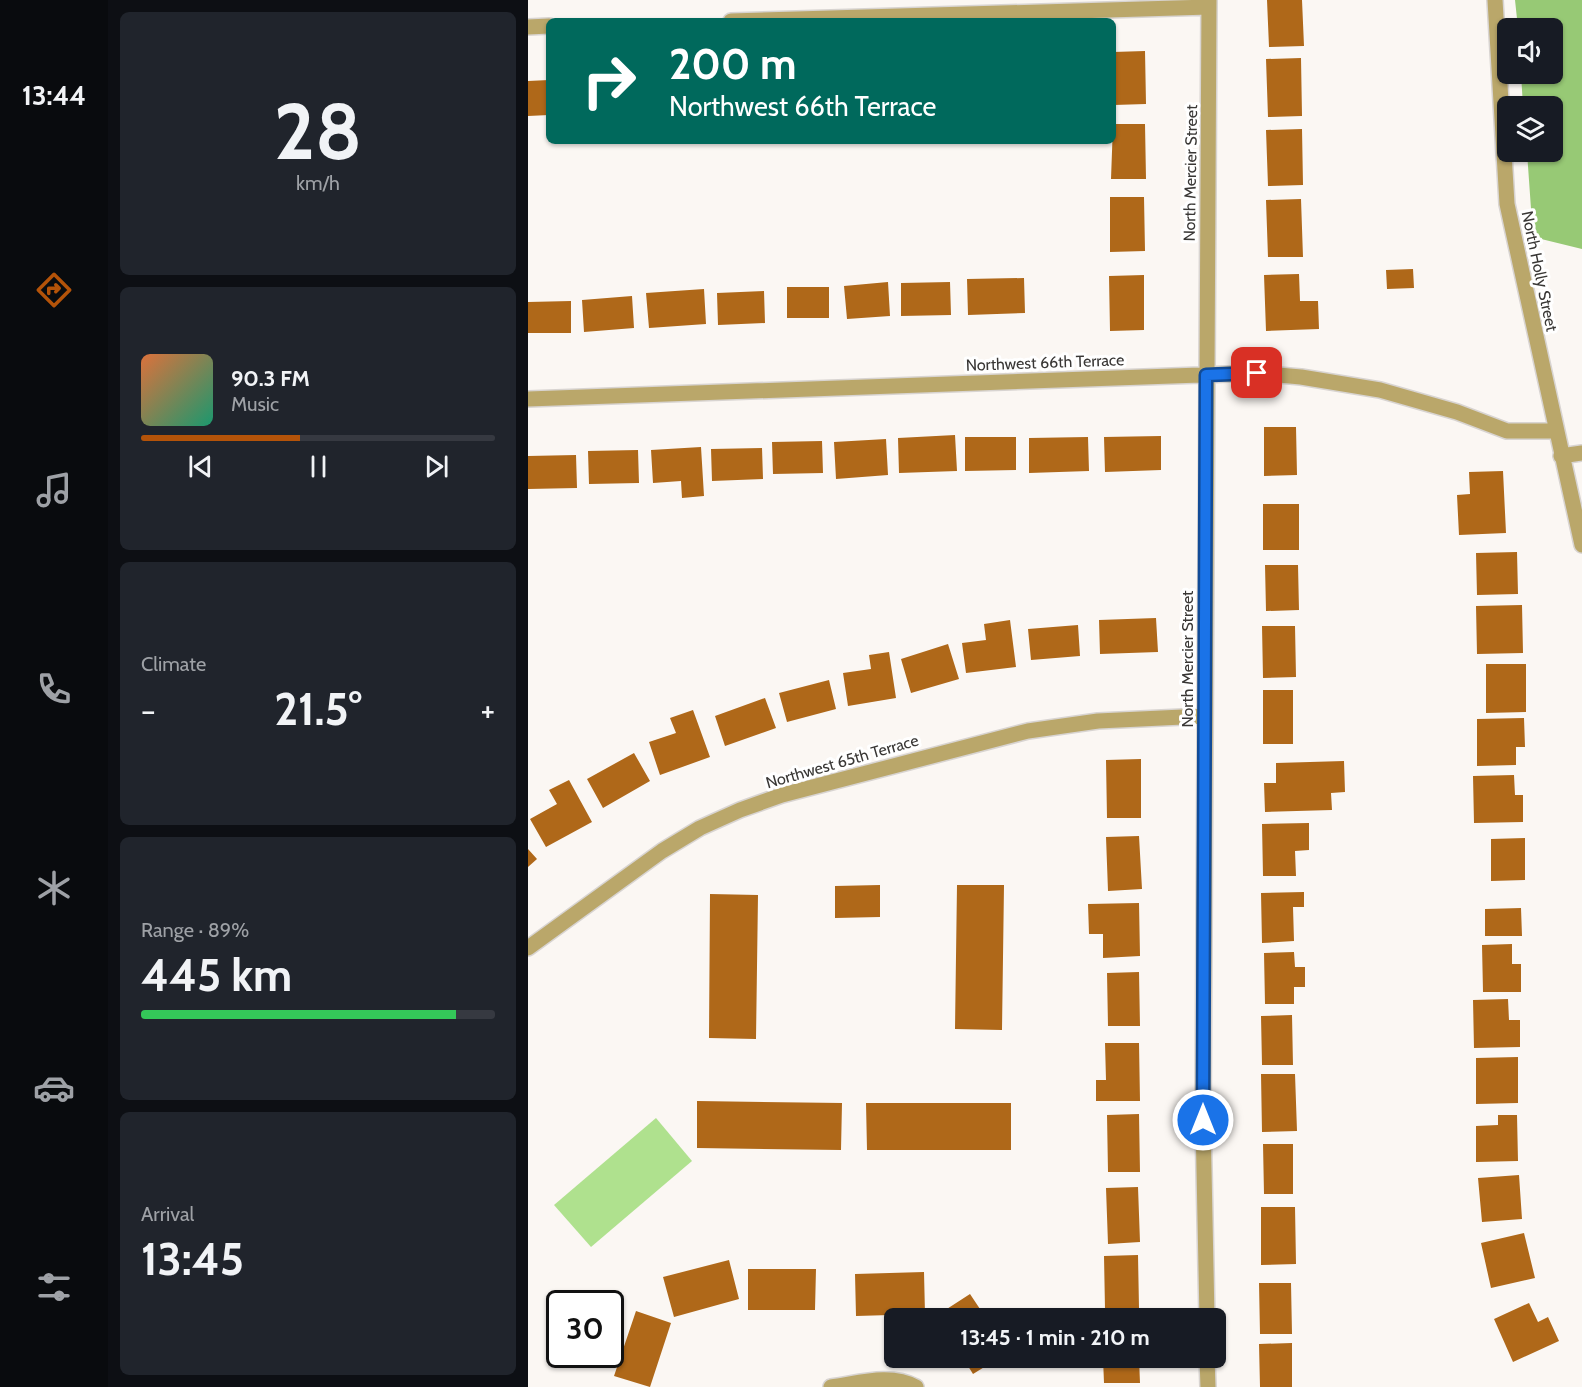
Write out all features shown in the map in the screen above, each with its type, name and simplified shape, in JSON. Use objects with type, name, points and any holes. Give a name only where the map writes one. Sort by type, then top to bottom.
[{"type":"street","name":"North Holly Street","points":[[1495,0],[1507,204],[1555,431],[1582,545]]},
{"type":"street","points":[[815,18],[1209,4]]},
{"type":"street","name":"North Mercier Street","points":[[1207,1308],[1203,1120],[1209,4]]},
{"type":"street","points":[[528,27],[546,26]]},
{"type":"street","name":"Northwest 66th Terrace","points":[[528,399],[1257,373],[1380,390],[1457,412],[1507,431],[1555,431]]},
{"type":"street","points":[[1561,456],[1582,453]]},
{"type":"street","name":"Northwest 65th Terrace","points":[[528,948],[671,845],[740,810],[782,795],[1028,731],[1098,721],[1204,716]]},
{"type":"street","points":[[1208,1368],[1208,1387]]},
{"type":"street","points":[[831,1387],[888,1378],[904,1381],[916,1387]]},
{"type":"green space","points":[[1515,0],[1582,0],[1582,249],[1533,237],[1528,162],[1563,162],[1563,96],[1522,96],[1522,84],[1563,84],[1563,18],[1517,18]]},
{"type":"green space","points":[[656,1118],[692,1161],[591,1247],[554,1205]]},
{"type":"building","points":[[1267,0],[1302,0],[1304,46],[1269,47]]},
{"type":"building","points":[[1145,51],[1146,104],[1116,105],[1116,52]]},
{"type":"building","points":[[1301,58],[1302,116],[1268,117],[1266,59]]},
{"type":"building","points":[[546,80],[546,115],[528,116],[528,81]]},
{"type":"building","points":[[1116,124],[1145,124],[1146,179],[1111,179],[1112,144],[1116,144]]},
{"type":"building","points":[[1302,129],[1303,185],[1268,186],[1266,130]]},
{"type":"building","points":[[1110,197],[1144,197],[1145,251],[1110,252]]},
{"type":"building","points":[[1301,199],[1303,257],[1268,257],[1266,200]]},
{"type":"building","points":[[1413,269],[1414,288],[1387,289],[1386,270]]},
{"type":"building","points":[[1299,274],[1300,301],[1318,301],[1319,329],[1266,331],[1264,275]]},
{"type":"building","points":[[1144,275],[1144,330],[1110,331],[1109,276]]},
{"type":"building","points":[[1024,278],[1025,313],[968,315],[967,279]]},
{"type":"building","points":[[888,282],[890,316],[847,319],[844,286]]},
{"type":"building","points":[[950,282],[951,315],[901,316],[901,283]]},
{"type":"building","points":[[787,287],[829,287],[829,318],[787,318]]},
{"type":"building","points":[[704,289],[706,324],[649,328],[646,293]]},
{"type":"building","points":[[764,291],[765,323],[718,325],[717,293]]},
{"type":"building","points":[[632,296],[634,328],[584,332],[582,300]]},
{"type":"building","points":[[571,301],[571,333],[528,333],[528,302]]},
{"type":"building","points":[[1264,427],[1296,427],[1297,475],[1264,476]]},
{"type":"building","points":[[955,435],[957,471],[899,473],[898,438]]},
{"type":"building","points":[[1161,436],[1161,470],[1105,472],[1104,437]]},
{"type":"building","points":[[965,437],[1016,437],[1016,470],[965,471]]},
{"type":"building","points":[[1088,437],[1089,471],[1029,473],[1029,438]]},
{"type":"building","points":[[886,439],[888,475],[836,479],[834,442]]},
{"type":"building","points":[[822,441],[823,473],[773,474],[772,442]]},
{"type":"building","points":[[701,447],[704,496],[682,498],[681,481],[653,483],[651,450]]},
{"type":"building","points":[[762,448],[763,479],[712,481],[711,449]]},
{"type":"building","points":[[638,450],[639,483],[589,484],[588,451]]},
{"type":"building","points":[[576,455],[577,488],[528,489],[528,456]]},
{"type":"building","points":[[1503,471],[1506,533],[1459,535],[1457,495],[1470,494],[1469,472]]},
{"type":"building","points":[[1263,504],[1299,504],[1299,550],[1263,550]]},
{"type":"building","points":[[1517,552],[1518,594],[1477,595],[1476,553]]},
{"type":"building","points":[[1265,565],[1298,565],[1299,610],[1266,611]]},
{"type":"building","points":[[1522,605],[1523,653],[1477,654],[1476,606]]},
{"type":"building","points":[[1156,618],[1158,652],[1100,654],[1099,620]]},
{"type":"building","points":[[1010,620],[1016,667],[966,673],[962,643],[986,640],[984,624]]},
{"type":"building","points":[[1078,625],[1080,656],[1031,660],[1028,629]]},
{"type":"building","points":[[1262,626],[1295,626],[1296,677],[1263,678]]},
{"type":"building","points":[[948,644],[959,679],[911,693],[901,659]]},
{"type":"building","points":[[889,652],[896,698],[848,706],[843,673],[871,669],[869,655]]},
{"type":"building","points":[[1486,664],[1526,664],[1526,712],[1486,713]]},
{"type":"building","points":[[829,680],[836,709],[787,722],[779,693]]},
{"type":"building","points":[[1263,690],[1293,690],[1293,744],[1263,744]]},
{"type":"building","points":[[765,698],[776,728],[725,746],[715,716]]},
{"type":"building","points":[[693,710],[710,757],[660,775],[649,742],[676,733],[670,718]]},
{"type":"building","points":[[1524,718],[1525,747],[1516,747],[1516,765],[1477,766],[1477,719]]},
{"type":"building","points":[[634,753],[650,781],[603,808],[587,779]]},
{"type":"building","points":[[1141,759],[1141,818],[1107,818],[1106,760]]},
{"type":"building","points":[[1344,761],[1345,792],[1331,793],[1332,810],[1265,812],[1264,783],[1276,783],[1276,763]]},
{"type":"building","points":[[1514,775],[1515,795],[1523,795],[1523,822],[1474,823],[1473,776]]},
{"type":"building","points":[[569,780],[592,822],[546,847],[530,819],[557,804],[549,790]]},
{"type":"building","points":[[1309,823],[1309,850],[1295,851],[1296,876],[1263,876],[1262,824]]},
{"type":"building","points":[[1139,836],[1142,889],[1108,891],[1106,837]]},
{"type":"building","points":[[1525,838],[1525,880],[1491,881],[1491,839]]},
{"type":"building","points":[[528,849],[537,859],[528,867]]},
{"type":"building","points":[[880,885],[880,917],[835,918],[835,886]]},
{"type":"building","points":[[957,885],[1004,885],[1002,1030],[955,1029]]},
{"type":"building","points":[[1304,892],[1304,907],[1293,907],[1294,941],[1262,943],[1261,893]]},
{"type":"building","points":[[710,894],[758,895],[756,1039],[709,1038]]},
{"type":"building","points":[[1139,903],[1140,956],[1103,958],[1103,934],[1089,934],[1088,904]]},
{"type":"building","points":[[1521,908],[1522,936],[1485,936],[1485,909]]},
{"type":"building","points":[[1512,944],[1512,964],[1521,964],[1521,992],[1483,992],[1482,945]]},
{"type":"building","points":[[1294,952],[1295,967],[1305,967],[1305,987],[1294,987],[1294,1004],[1265,1004],[1264,953]]},
{"type":"building","points":[[1139,972],[1140,1026],[1108,1026],[1107,973]]},
{"type":"building","points":[[1508,999],[1509,1020],[1520,1020],[1520,1047],[1474,1048],[1473,1000]]},
{"type":"building","points":[[1292,1015],[1293,1065],[1262,1065],[1261,1016]]},
{"type":"building","points":[[1105,1043],[1139,1043],[1140,1101],[1096,1101],[1096,1080],[1106,1080]]},
{"type":"building","points":[[1518,1057],[1518,1103],[1476,1104],[1476,1058]]},
{"type":"building","points":[[1261,1074],[1295,1074],[1297,1131],[1262,1132]]},
{"type":"building","points":[[697,1101],[842,1103],[841,1150],[697,1148]]},
{"type":"building","points":[[866,1103],[1011,1103],[1011,1150],[867,1150]]},
{"type":"building","points":[[1139,1114],[1140,1172],[1108,1172],[1107,1115]]},
{"type":"building","points":[[1498,1115],[1517,1115],[1518,1161],[1476,1162],[1476,1126],[1498,1125]]},
{"type":"building","points":[[1263,1144],[1293,1144],[1293,1194],[1264,1194]]},
{"type":"building","points":[[1519,1175],[1522,1219],[1482,1222],[1478,1178]]},
{"type":"building","points":[[1138,1187],[1140,1242],[1108,1244],[1106,1188]]},
{"type":"building","points":[[1261,1207],[1295,1207],[1296,1264],[1261,1265]]},
{"type":"building","points":[[1524,1233],[1535,1278],[1491,1288],[1481,1243]]},
{"type":"building","points":[[1138,1255],[1139,1308],[1105,1308],[1104,1256]]},
{"type":"building","points":[[729,1260],[739,1299],[674,1317],[663,1277]]},
{"type":"building","points":[[748,1269],[816,1269],[815,1310],[748,1310]]},
{"type":"building","points":[[924,1272],[925,1308],[884,1308],[884,1315],[856,1316],[855,1274]]},
{"type":"building","points":[[1259,1283],[1291,1283],[1292,1334],[1260,1334]]},
{"type":"building","points":[[970,1294],[979,1308],[948,1308]]},
{"type":"building","points":[[1529,1303],[1538,1322],[1548,1317],[1559,1341],[1513,1362],[1494,1319]]},
{"type":"building","points":[[636,1311],[671,1323],[650,1387],[614,1376],[617,1368],[624,1368],[624,1346]]},
{"type":"building","points":[[1292,1343],[1292,1387],[1260,1387],[1259,1344]]},
{"type":"building","points":[[969,1368],[983,1368],[973,1374]]},
{"type":"building","points":[[1103,1368],[1139,1368],[1140,1383],[1104,1383]]},
{"type":"route","points":[[1203,1120],[1206,375],[1257,373]]}]
